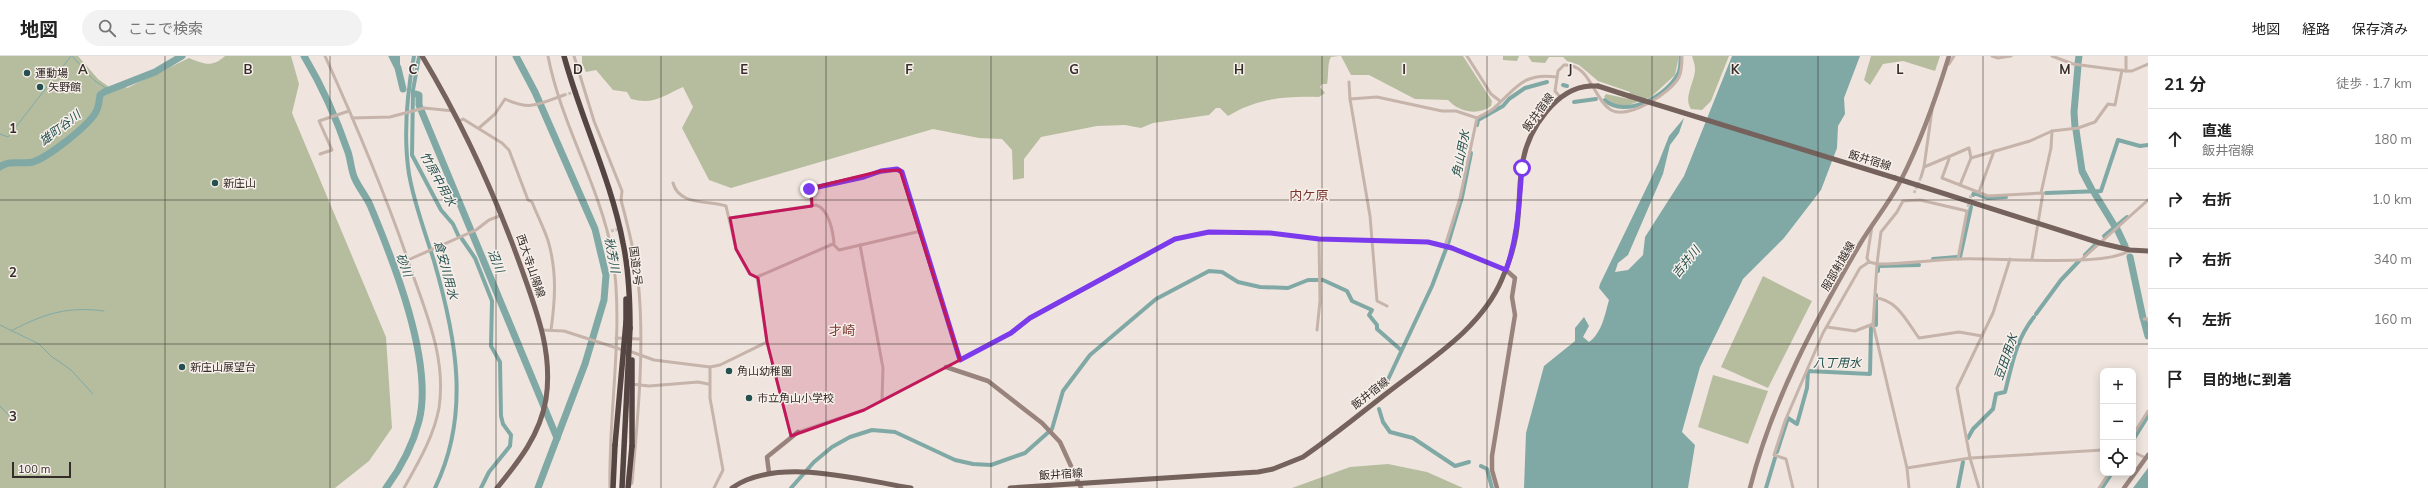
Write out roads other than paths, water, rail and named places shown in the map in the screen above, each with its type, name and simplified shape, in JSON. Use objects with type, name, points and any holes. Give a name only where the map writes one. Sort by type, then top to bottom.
[{"type":"highway","name":"国道2号","points":[[564,56],[615,210],[628,275],[625,284],[629,324]]},
{"type":"highway","points":[[612,488],[615,444],[629,324]]},
{"type":"highway","points":[[626,487],[632,446],[634,387],[629,324]]},
{"type":"highway","points":[[626,487],[629,324]]},
{"type":"main road","name":"西大寺山陽線","points":[[422,56],[454,111],[502,215],[542,330],[548,374],[546,399],[542,416],[536,432],[523,455],[497,488]]},
{"type":"main road","name":"飯井宿線","points":[[1010,488],[1079,486],[1258,472],[1274,469],[1303,457],[1460,336],[1485,308],[1506,270],[1512,253],[1518,225],[1524,154],[1535,129],[1560,97],[1576,87],[1598,86],[2100,243],[2130,250],[2148,251]]},
{"type":"main road","points":[[732,488],[768,473],[809,472],[911,488]]},
{"type":"street","points":[[324,56],[352,118],[400,234],[434,334],[439,357],[439,408],[432,431],[404,488]]},
{"type":"street","points":[[548,56],[558,97],[609,232],[614,266],[616,338],[612,488]]},
{"type":"street","points":[[574,56],[584,90],[622,191],[621,200],[638,281],[640,354],[636,428],[632,483],[626,487]]},
{"type":"street","points":[[1467,56],[1490,94],[1500,101]]},
{"type":"street","points":[[1560,97],[1555,91],[1560,67],[1564,65],[1574,66],[1587,78],[1606,106],[1611,110],[1621,112],[1643,106],[1664,94],[1680,75],[1682,56]]},
{"type":"street","name":"服部射越線","points":[[1750,488],[1769,428],[1796,362],[1838,282],[1873,222],[1901,180],[1931,107],[1949,56]]},
{"type":"street","points":[[1946,65],[1949,64],[1954,56]]},
{"type":"street","points":[[1992,56],[2003,58],[2011,56]]},
{"type":"street","points":[[2052,56],[2062,58],[2073,64],[2124,71],[2132,71],[2148,64]]},
{"type":"street","points":[[1971,158],[2030,141],[2052,131],[2078,128],[2095,122],[2108,104],[2115,105],[2124,71],[2126,56]]},
{"type":"street","points":[[1350,99],[1378,97],[1442,111],[1456,111],[1477,118],[1490,112],[1500,101],[1526,80],[1540,76],[1557,77]]},
{"type":"street","points":[[1349,82],[1350,99],[1370,216],[1377,301],[1387,306]]},
{"type":"street","points":[[578,91],[584,90]]},
{"type":"street","points":[[479,128],[495,114],[505,99],[519,105],[536,106],[564,95]]},
{"type":"street","points":[[1921,177],[1932,116],[1931,107]]},
{"type":"street","points":[[352,118],[390,117],[417,108],[454,111]]},
{"type":"street","points":[[320,154],[332,150],[319,121],[348,111]]},
{"type":"street","points":[[1445,246],[1460,198],[1477,118]]},
{"type":"street","points":[[459,121],[463,119],[479,128],[502,142],[508,150],[549,242],[556,286],[551,330]]},
{"type":"street","points":[[2032,259],[2043,193],[2041,193],[2052,131]]},
{"type":"street","points":[[1924,167],[1969,148],[1971,158],[1960,185]]},
{"type":"street","points":[[1979,192],[1994,151]]},
{"type":"street","points":[[1948,157],[1949,159],[1942,178],[1960,185],[1990,196],[2041,193]]},
{"type":"street","points":[[812,205],[809,191],[811,188],[864,177],[881,171],[900,170],[921,231],[960,360]]},
{"type":"street","points":[[673,184],[676,191],[684,197],[700,202],[726,206],[736,249],[750,274],[757,277],[796,261],[818,248],[834,244]]},
{"type":"street","points":[[1971,195],[1974,190]]},
{"type":"street","points":[[1909,488],[1907,468],[1873,324],[1876,264],[1881,232],[1897,212],[1903,201],[1912,198],[1968,209],[1958,259]]},
{"type":"street","points":[[2082,259],[2148,200]]},
{"type":"street","points":[[730,218],[812,205],[820,206],[824,211],[832,229],[835,248],[838,250],[921,231]]},
{"type":"street","points":[[408,260],[476,230],[488,220],[502,215]]},
{"type":"street","points":[[1869,262],[1867,252],[1873,222]]},
{"type":"street","points":[[768,473],[767,457],[791,436],[798,432],[847,417],[882,400],[1011,333],[1030,318],[1182,236],[1209,232],[1270,233],[1319,239],[1428,242],[1445,246],[1506,270],[1515,278],[1512,298],[1515,315],[1491,463],[1497,488]]},
{"type":"street","points":[[1317,330],[1320,280],[1319,239]]},
{"type":"street","points":[[860,245],[883,368],[882,400]]},
{"type":"street","points":[[1793,488],[1786,459],[1774,455],[1785,421],[1827,327],[1860,268],[1869,262],[1876,264],[1958,259],[2082,259],[2122,255],[2130,250]]},
{"type":"street","points":[[1979,488],[1970,458],[1957,388],[1994,309],[2010,259]]},
{"type":"street","points":[[757,277],[767,342],[791,436]]},
{"type":"street","points":[[1875,298],[1885,299],[1897,307],[1919,338],[1959,332],[1982,336]]},
{"type":"street","points":[[1827,327],[1855,331],[1873,324]]},
{"type":"street","points":[[542,330],[564,331],[616,348],[640,354],[654,360],[710,367],[720,365],[767,342]]},
{"type":"street","points":[[616,338],[639,339]]},
{"type":"street","points":[[710,367],[708,384],[723,470],[714,488]]},
{"type":"street","points":[[946,367],[988,382],[1042,423],[1060,442],[1079,486]]},
{"type":"street","points":[[615,383],[666,385],[698,382],[708,384]]},
{"type":"street","points":[[2136,430],[2148,411]]},
{"type":"street","points":[[613,427],[636,428]]},
{"type":"street","points":[[1907,468],[1970,458],[2100,450]]},
{"type":"street","points":[[2124,488],[2147,456],[2136,453]]},
{"type":"street","points":[[2099,488],[2107,476]]},
{"type":"water","name":"吉井川","points":[[1732,56],[1860,56],[1844,98],[1845,114],[1838,126],[1837,148],[1821,190],[1784,238],[1743,279],[1700,367],[1682,432],[1695,445],[1688,488],[1524,488],[1526,433],[1544,366],[1575,341],[1575,328],[1584,317],[1589,326],[1583,337],[1589,342],[1597,334],[1609,300],[1599,288],[1600,284],[1658,164],[1669,136],[1684,118],[1679,133],[1670,145],[1663,174],[1628,255],[1618,263],[1615,272],[1628,270],[1643,255],[1645,237],[1684,176]]},
{"type":"water","points":[[2148,468],[2148,488],[2133,488]]},
{"type":"waterway","points":[[0,134],[8,137],[71,56]]},
{"type":"waterway","points":[[72,56],[95,81],[109,90]]},
{"type":"waterway","name":"雄町谷川","points":[[0,167],[7,163],[33,162],[47,155],[74,135],[89,121],[97,110],[100,95],[104,92],[155,72],[182,56]]},
{"type":"waterway","name":"砂川","points":[[304,56],[334,115],[348,152],[354,176],[358,186],[368,202],[379,228],[400,282],[416,341],[421,370],[422,397],[419,421],[406,456],[386,488]]},
{"type":"waterway","name":"沼川","points":[[392,56],[398,68],[403,89]]},
{"type":"waterway","name":"沼川","points":[[398,56],[398,68]]},
{"type":"waterway","name":"倉安川用水","points":[[414,56],[409,85],[406,130],[407,159],[411,185],[442,290],[453,347],[456,375],[456,404],[453,432],[446,460],[435,488]]},
{"type":"waterway","name":"秋芳川","points":[[516,56],[535,92],[595,229],[606,275],[604,300],[585,364],[538,488]]},
{"type":"waterway","name":"角山用水","points":[[1605,100],[1613,105],[1623,107],[1634,106],[1655,97],[1673,82],[1679,72],[1681,56]]},
{"type":"waterway","points":[[2078,63],[2079,56]]},
{"type":"waterway","name":"竹原中用水","points":[[419,57],[413,90],[412,155],[441,210],[453,224],[459,237]]},
{"type":"waterway","points":[[2075,127],[2074,112],[2078,66]]},
{"type":"waterway","name":"角山用水","points":[[1477,125],[1478,120],[1503,106],[1509,99],[1525,88],[1547,82]]},
{"type":"waterway","name":"角山用水","points":[[1563,85],[1567,86]]},
{"type":"waterway","name":"沼川","points":[[416,94],[419,95],[419,105],[557,438]]},
{"type":"waterway","name":"角山用水","points":[[1574,102],[1596,99]]},
{"type":"waterway","points":[[2076,130],[2082,171],[2092,190]]},
{"type":"waterway","name":"八丁用水","points":[[2046,193],[2101,191],[2118,140],[2140,146],[2148,145]]},
{"type":"waterway","name":"角山用水","points":[[1448,244],[1462,197],[1471,153]]},
{"type":"waterway","name":"八丁用水","points":[[1973,195],[1974,193],[1988,198],[2006,197]]},
{"type":"waterway","points":[[2095,194],[2114,225]]},
{"type":"waterway","name":"八丁用水","points":[[1960,257],[1971,207]]},
{"type":"waterway","name":"豆田用水","points":[[2104,236],[2127,217]]},
{"type":"waterway","points":[[2117,229],[2125,246]]},
{"type":"waterway","name":"竹原中用水","points":[[462,239],[475,258],[492,301],[491,346],[500,362],[501,416],[503,424],[511,435],[510,446],[489,472],[481,488]]},
{"type":"waterway","name":"豆田用水","points":[[2085,255],[2095,245]]},
{"type":"waterway","name":"角山用水","points":[[1384,388],[1432,286],[1446,249]]},
{"type":"waterway","name":"八丁用水","points":[[1933,259],[1957,257]]},
{"type":"waterway","points":[[2130,257],[2143,318]]},
{"type":"waterway","name":"豆田用水","points":[[2036,314],[2061,280],[2079,261]]},
{"type":"waterway","name":"八丁用水","points":[[1878,271],[1878,266],[1919,265]]},
{"type":"waterway","points":[[791,488],[814,462],[832,447],[850,437],[872,430],[895,432],[955,460],[973,464],[991,465],[1025,453],[1052,429],[1063,391],[1090,355],[1156,299],[1209,271],[1222,272],[1238,282],[1260,287],[1288,288],[1308,280],[1323,280],[1347,291],[1352,301],[1372,310],[1369,315],[1377,325],[1377,329],[1401,350]]},
{"type":"waterway","name":"八丁用水","points":[[1876,295],[1876,325]]},
{"type":"waterway","points":[[11,331],[34,320],[56,313],[78,310],[104,311]]},
{"type":"waterway","name":"豆田用水","points":[[1968,438],[1973,429],[1993,409],[1996,394],[2005,392],[2019,343],[2034,317]]},
{"type":"waterway","points":[[2144,321],[2148,336]]},
{"type":"waterway","points":[[0,325],[39,344],[51,356],[71,370],[93,394]]},
{"type":"waterway","name":"八丁用水","points":[[1777,452],[1788,418],[1797,424],[1807,388],[1808,371],[1870,374],[1871,328]]},
{"type":"waterway","points":[[0,406],[15,422]]},
{"type":"waterway","name":"角山用水","points":[[1379,409],[1383,422],[1390,432],[1413,438],[1455,466],[1469,462]]},
{"type":"waterway","points":[[2136,435],[2148,416]]},
{"type":"waterway","name":"八丁用水","points":[[1766,488],[1775,458]]},
{"type":"waterway","name":"豆田用水","points":[[1958,488],[1963,462]]},
{"type":"waterway","name":"角山用水","points":[[1481,466],[1487,469],[1492,488]]},
{"type":"waterway","points":[[2102,488],[2110,476]]},
{"type":"tunnel","points":[[564,95],[578,91]]},
{"type":"tunnel","points":[[1914,193],[1921,177]]},
{"type":"tunnel","points":[[1968,207],[1971,195]]},
{"type":"tunnel","points":[[611,231],[624,228]]},
{"type":"place","name":"運動場","points":[[27,73]]},
{"type":"place","name":"矢野館","points":[[40,87]]},
{"type":"place","name":"新庄山","points":[[215,183]]},
{"type":"place","name":"新庄山展望台","points":[[182,367]]},
{"type":"place","name":"角山幼稚園","points":[[729,371]]},
{"type":"place","name":"市立角山小学校","points":[[749,398]]},
{"type":"district","name":"内ケ原","points":[[1309,195]]},
{"type":"district","name":"才崎","points":[[842,330]]}]
